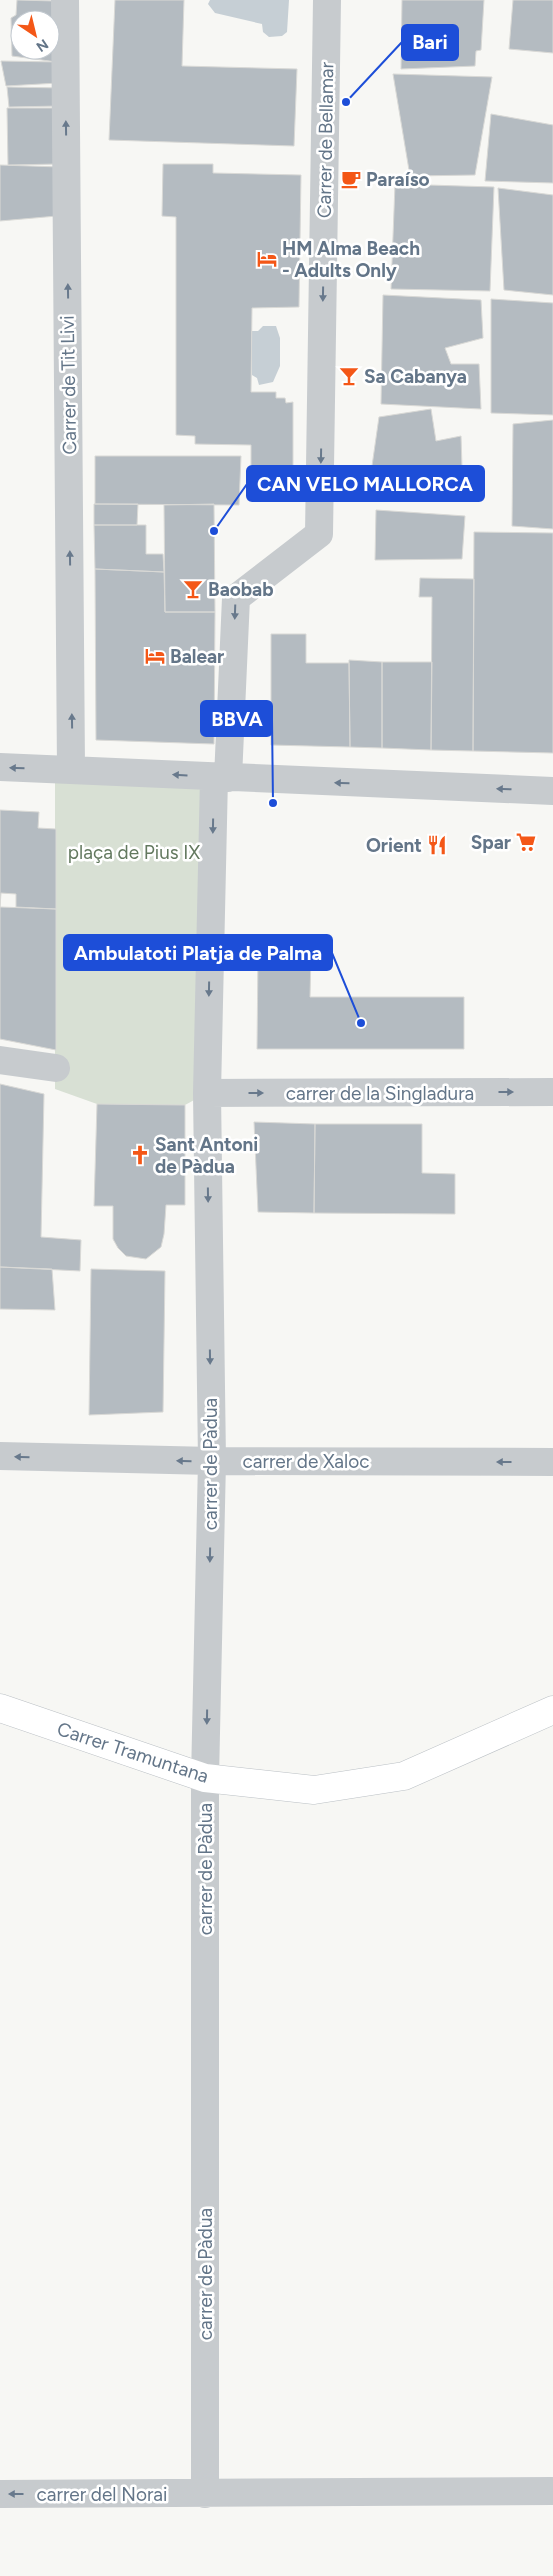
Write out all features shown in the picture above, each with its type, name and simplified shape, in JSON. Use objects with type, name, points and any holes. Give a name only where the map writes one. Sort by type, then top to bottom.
[{"type":"street","name":"Carrer de Tit Livi","points":[[65,0],[71,769]]},
{"type":"street","name":"Carrer de Bellamar","points":[[221,778],[236,598],[320,534],[327,0]]},
{"type":"street","points":[[0,767],[553,791]]},
{"type":"street","points":[[207,1093],[221,778]]},
{"type":"street","points":[[0,1060],[56,1068]]},
{"type":"street","name":"carrer de la Singladura","points":[[207,1093],[553,1092]]},
{"type":"street","name":"carrer de Pàdua","points":[[204,2494],[206,1778],[212,1461],[207,1093]]},
{"type":"street","name":"carrer de Xaloc","points":[[0,1456],[212,1461],[553,1462]]},
{"type":"street","name":"Carrer Tramuntana","points":[[0,1708],[206,1778],[314,1790],[404,1776],[553,1710]]},
{"type":"street","name":"carrer del Norai","points":[[0,2494],[553,2491]]},
{"type":"green space","name":"plaça de Pius IX","points":[[55,769],[214,777],[207,1093],[185,1105],[97,1104],[55,1089]]},
{"type":"shaded area","points":[[210,0],[289,0],[287,32],[282,36],[269,37],[263,32],[262,24],[215,13],[208,4]]},
{"type":"shaded area","points":[[263,326],[276,326],[280,338],[280,366],[273,382],[259,385],[257,378],[252,375],[252,331],[258,331]]},
{"type":"building","points":[[17,0],[55,1],[55,10],[16,10]]},
{"type":"building","points":[[115,0],[184,0],[182,66],[297,69],[294,146],[109,140]]},
{"type":"building","points":[[402,0],[484,0],[481,50],[476,51],[475,66],[401,69]]},
{"type":"building","points":[[513,0],[553,0],[553,53],[509,49]]},
{"type":"building","points":[[1,61],[57,62],[58,83],[6,86]]},
{"type":"building","points":[[393,74],[492,77],[475,175],[410,176]]},
{"type":"building","points":[[7,87],[62,88],[60,106],[9,107]]},
{"type":"building","points":[[7,108],[59,108],[58,164],[8,165]]},
{"type":"building","points":[[491,114],[553,125],[553,183],[485,181]]},
{"type":"building","points":[[163,164],[213,164],[213,173],[301,175],[299,307],[252,308],[251,392],[276,392],[276,398],[285,398],[286,403],[293,402],[293,485],[276,488],[275,497],[260,497],[260,488],[251,488],[251,445],[195,444],[195,436],[176,435],[176,217],[162,216]]},
{"type":"building","points":[[0,165],[60,167],[57,216],[0,221]]},
{"type":"building","points":[[395,184],[494,187],[490,291],[391,289]]},
{"type":"building","points":[[498,188],[553,195],[553,295],[504,290]]},
{"type":"building","points":[[383,295],[481,300],[483,338],[445,348],[451,364],[479,364],[481,409],[381,404]]},
{"type":"building","points":[[491,299],[553,303],[553,415],[491,413]]},
{"type":"building","points":[[431,409],[436,441],[461,436],[462,468],[372,466],[379,417]]},
{"type":"building","points":[[553,420],[553,529],[512,526],[513,424]]},
{"type":"building","points":[[95,456],[241,456],[239,505],[95,504]]},
{"type":"building","points":[[94,504],[138,504],[137,525],[94,525]]},
{"type":"building","points":[[214,504],[215,612],[165,612],[164,505]]},
{"type":"building","points":[[376,510],[465,516],[462,559],[375,560]]},
{"type":"building","points":[[94,525],[146,525],[146,554],[163,554],[164,572],[95,569]]},
{"type":"building","points":[[474,532],[553,533],[553,753],[473,751]]},
{"type":"building","name":"Balear","points":[[95,569],[164,572],[165,612],[215,612],[214,744],[96,740]]},
{"type":"building","points":[[420,578],[474,579],[473,751],[431,750],[432,597],[419,597]]},
{"type":"building","points":[[271,634],[306,634],[306,663],[349,663],[350,747],[271,745]]},
{"type":"building","points":[[349,660],[382,662],[382,748],[350,747]]},
{"type":"building","points":[[382,662],[432,662],[431,750],[382,748]]},
{"type":"building","points":[[0,810],[39,812],[38,828],[56,829],[56,909],[16,907],[16,894],[1,893],[0,907]]},
{"type":"building","points":[[0,907],[56,909],[56,1050],[0,1039]]},
{"type":"building","points":[[258,953],[311,954],[310,997],[464,997],[464,1049],[257,1049]]},
{"type":"building","points":[[0,1084],[44,1094],[41,1237],[81,1240],[80,1271],[0,1267]]},
{"type":"building","name":"Sant Antoni de Pàdua","points":[[97,1104],[185,1105],[185,1205],[166,1205],[161,1247],[146,1259],[126,1256],[118,1248],[113,1239],[113,1206],[94,1206]]},
{"type":"building","points":[[254,1122],[315,1124],[314,1213],[258,1212]]},
{"type":"building","points":[[315,1124],[422,1124],[422,1173],[455,1174],[455,1214],[314,1213]]},
{"type":"building","points":[[0,1267],[52,1269],[55,1310],[0,1309]]},
{"type":"building","points":[[91,1269],[165,1271],[163,1412],[89,1415]]},
{"type":"place","name":"Bari","points":[[346,102]]},
{"type":"place","name":"Paraíso","points":[[351,179]]},
{"type":"place","name":"HM Alma Beach - Adults Only","points":[[267,259]]},
{"type":"place","name":"Sa Cabanya","points":[[349,376]]},
{"type":"place","name":"CAN VELO MALLORCA","points":[[214,531]]},
{"type":"place","name":"Baobab","points":[[193,589]]},
{"type":"place","name":"Balear","points":[[155,656]]},
{"type":"place","name":"BBVA","points":[[273,803]]},
{"type":"place","name":"Spar","points":[[526,842]]},
{"type":"place","name":"Orient","points":[[437,845]]},
{"type":"place","name":"Ambulatoti Platja de Palma","points":[[361,1023]]},
{"type":"place","name":"Sant Antoni de Pàdua","points":[[140,1155]]}]
